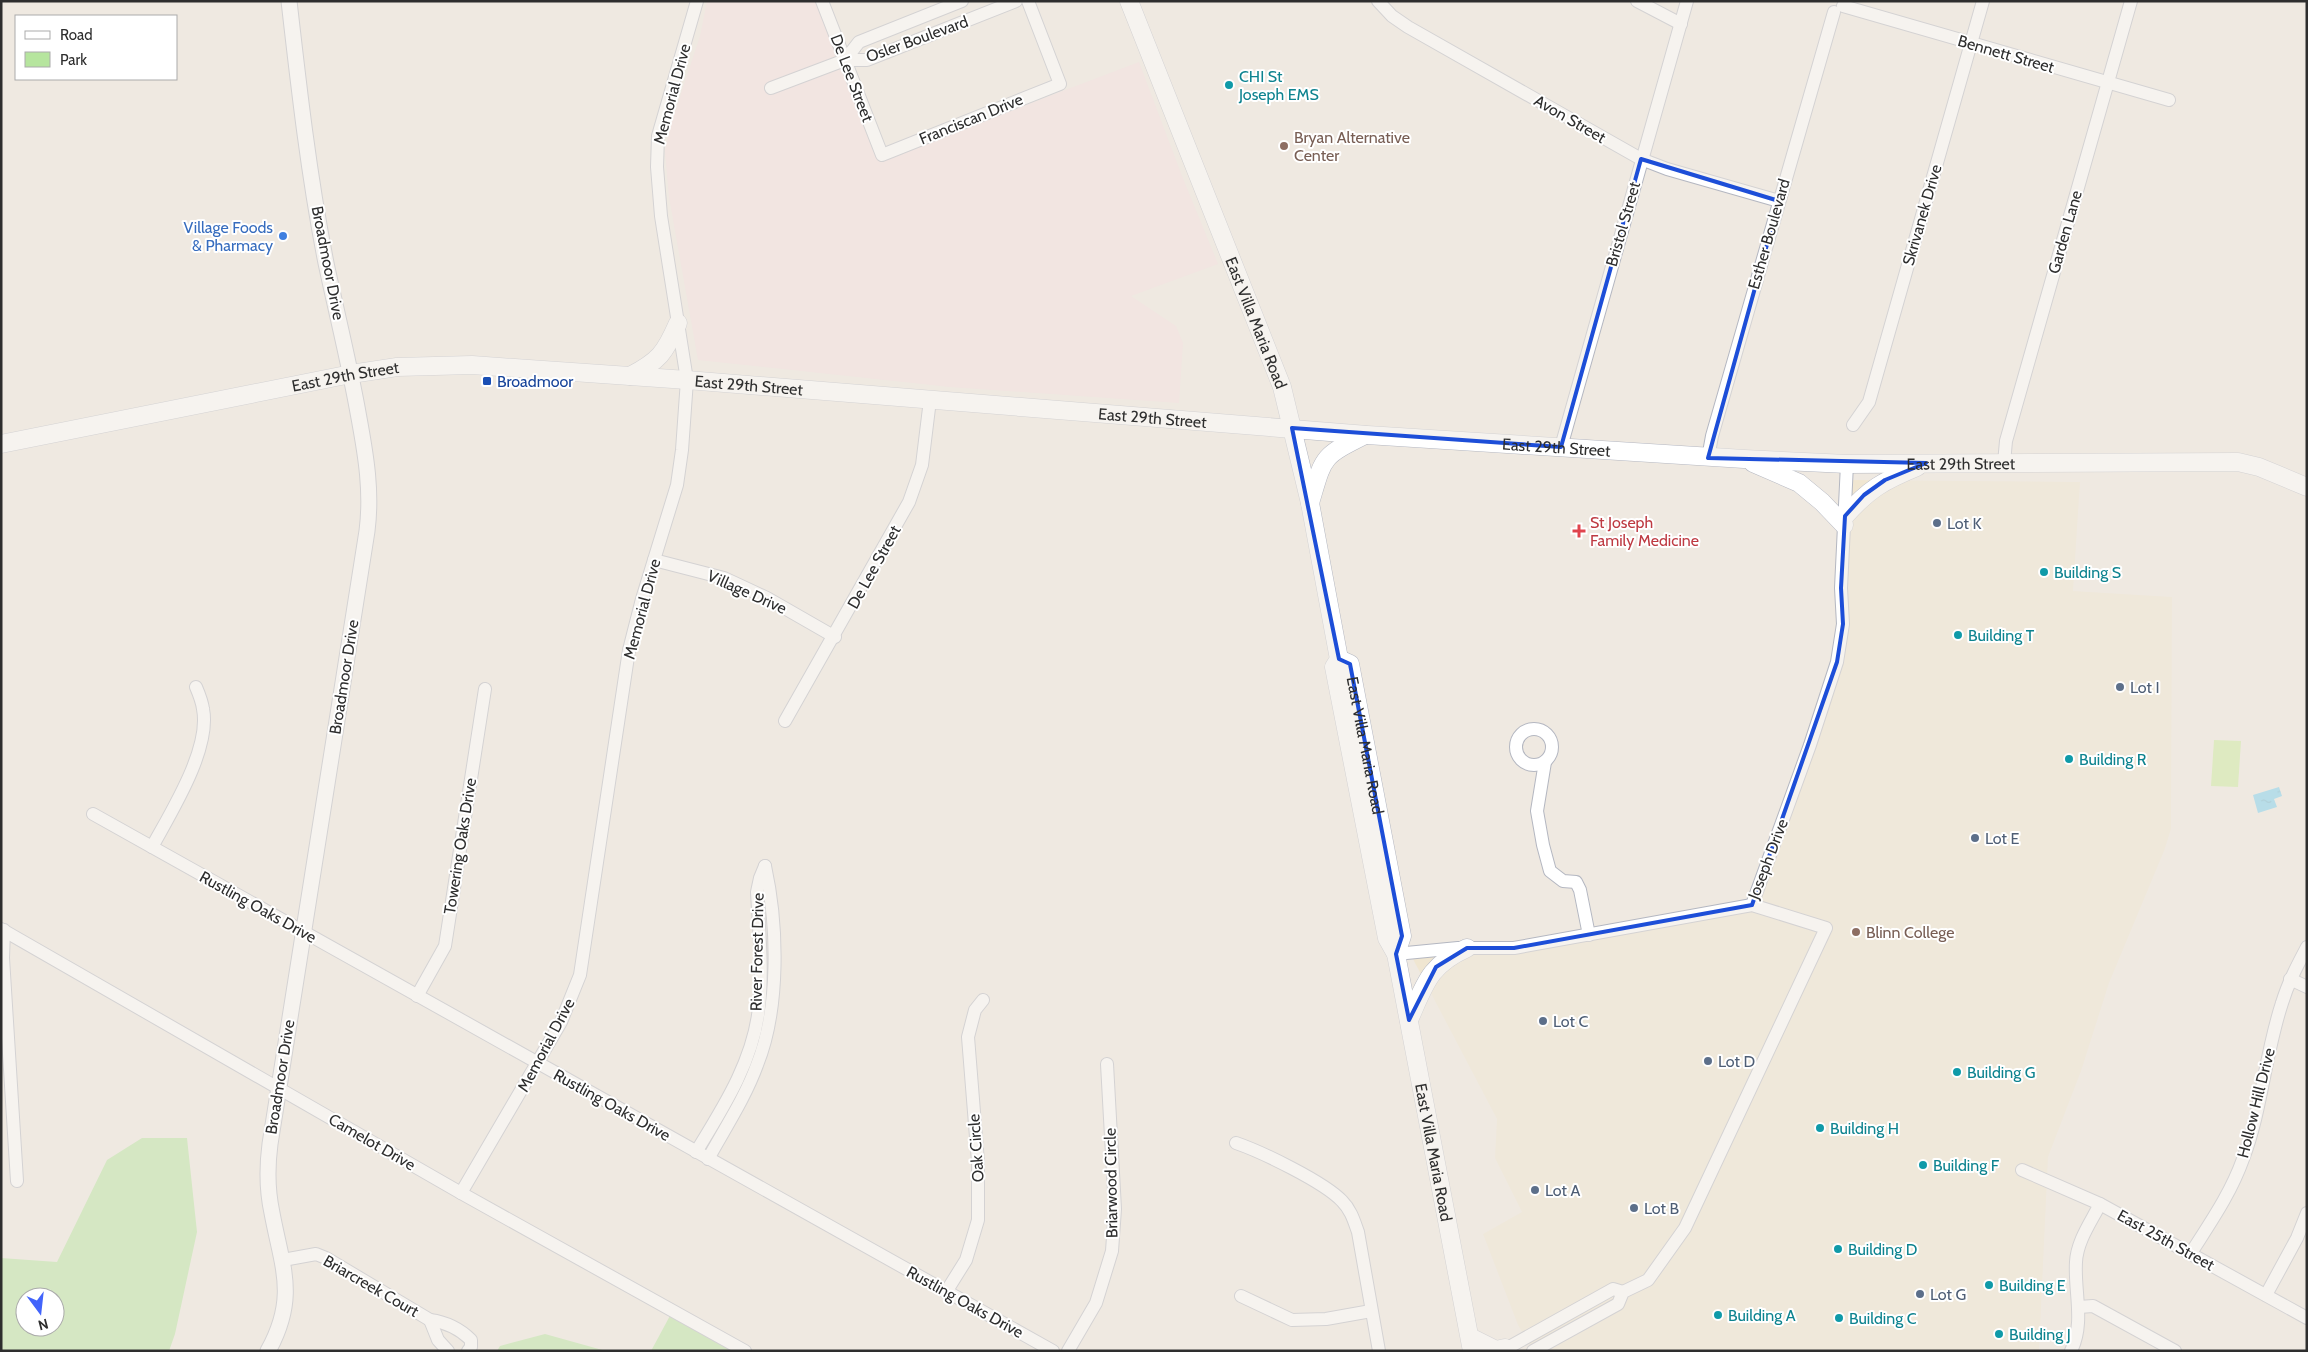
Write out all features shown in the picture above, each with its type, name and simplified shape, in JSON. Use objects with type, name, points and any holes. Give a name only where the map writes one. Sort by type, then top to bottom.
[{"type":"main road","name":"East Villa Maria Road","points":[[1129,1],[1282,387],[1310,503],[1339,659],[1350,664],[1402,936],[1396,954],[1471,1344]]},
{"type":"main road","points":[[630,376],[652,365],[668,346],[678,323]]},
{"type":"main road","name":"East 29th Street","points":[[1,444],[351,374],[398,367],[472,365],[687,380],[1367,435],[1708,458],[1847,464],[2238,462],[2260,467],[2307,486]]},
{"type":"main road","points":[[1310,503],[1320,467],[1328,455],[1367,435]]},
{"type":"main road","points":[[1744,459],[1799,483],[1844,521],[1864,495],[1885,480],[1926,463]]},
{"type":"main road","points":[[1409,1020],[1436,967],[1448,956],[1467,948]]},
{"type":"main road","points":[[1471,1344],[1503,1350]]},
{"type":"street","name":"Broadmoor Drive","points":[[268,1351],[280,1322],[284,1307],[286,1284],[283,1260],[272,1212],[268,1180],[269,1150],[369,518],[370,496],[368,467],[351,374],[326,263],[311,180],[289,1]]},
{"type":"street","name":"Memorial Drive","points":[[461,1194],[538,1064],[564,1015],[580,975],[629,650],[677,485],[687,380],[661,216],[657,167],[658,136],[697,1]]},
{"type":"street","name":"De Lee Street","points":[[822,1],[882,155]]},
{"type":"street","name":"Osler Boulevard","points":[[845,60],[859,42],[962,1]]},
{"type":"street","name":"Osler Boulevard","points":[[771,88],[845,60],[867,60],[1016,1]]},
{"type":"street","name":"Franciscan Drive","points":[[882,155],[1060,84],[1028,1]]},
{"type":"street","name":"Avon Street","points":[[1378,1],[1392,16],[1408,27],[1641,159],[1667,169],[1779,201]]},
{"type":"street","points":[[1637,1],[1681,24]]},
{"type":"street","name":"Bristol Street","points":[[1561,447],[1687,1]]},
{"type":"street","name":"Skrivanek Drive","points":[[1853,425],[1869,402],[1983,1]]},
{"type":"street","name":"Garden Lane","points":[[2004,463],[2006,441],[2131,1]]},
{"type":"street","name":"Bennett Street","points":[[1838,5],[2107,84],[2169,100]]},
{"type":"street","name":"Esther Boulevard","points":[[1708,458],[1714,426],[1838,5]]},
{"type":"street","name":"De Lee Street","points":[[785,721],[835,636],[909,502],[922,465],[930,400]]},
{"type":"street","name":"Joseph Drive","points":[[1396,954],[1467,948],[1514,948],[1752,905],[1810,745],[1836,662],[1844,624],[1840,588],[1847,464]]},
{"type":"street","name":"Village Drive","points":[[654,560],[724,578],[767,598],[835,636]]},
{"type":"street","points":[[152,847],[188,779],[204,731],[204,710],[196,687]]},
{"type":"street","name":"Towering Oaks Drive","points":[[417,996],[445,946],[485,689]]},
{"type":"street","points":[[1545,762],[1537,812],[1543,845],[1550,871],[1563,881],[1576,882],[1580,890],[1589,935]]},
{"type":"street","name":"Rustling Oaks Drive","points":[[93,814],[1053,1351]]},
{"type":"street","name":"River Forest Drive","points":[[696,1152],[722,1109],[747,1056],[759,1008],[766,989],[774,966],[772,894],[766,866],[760,878],[757,892],[766,989],[766,1034],[758,1063],[746,1091],[708,1159]]},
{"type":"street","points":[[1533,1351],[1618,1304],[1623,1292],[1648,1280],[1668,1255],[1685,1228],[1826,928],[1752,905]]},
{"type":"street","points":[[2,929],[17,1182]]},
{"type":"street","name":"Camelot Drive","points":[[2,929],[461,1194],[745,1351]]},
{"type":"street","name":"Hollow Hill Drive","points":[[2191,1253],[2217,1213],[2244,1159],[2262,1093],[2279,1014],[2290,979],[2307,948]]},
{"type":"street","points":[[2290,979],[2307,987]]},
{"type":"street","name":"Oak Circle","points":[[946,1292],[966,1260],[978,1220],[978,1162],[968,1037],[975,1010],[983,1000]]},
{"type":"street","name":"Briarwood Circle","points":[[1068,1351],[1096,1303],[1112,1251],[1114,1209],[1107,1064]]},
{"type":"street","points":[[1236,1143],[1255,1149],[1329,1190],[1343,1202],[1352,1214],[1358,1232],[1378,1351]]},
{"type":"street","name":"East 25th Street","points":[[2022,1170],[2100,1204],[2307,1318]]},
{"type":"street","points":[[2071,1351],[2077,1330],[2079,1307],[2076,1261],[2084,1236],[2100,1204]]},
{"type":"street","points":[[2266,1295],[2297,1238],[2307,1213]]},
{"type":"street","name":"Briarcreek Court","points":[[283,1260],[316,1254],[430,1320],[441,1322],[465,1334],[471,1340],[471,1347],[468,1351]]},
{"type":"street","points":[[1503,1350],[1613,1288],[1623,1292]]},
{"type":"street","points":[[1241,1296],[1292,1320],[1326,1319],[1371,1311]]},
{"type":"street","points":[[2079,1307],[2093,1306],[2175,1351]]},
{"type":"street","name":"Briarcreek Court","points":[[430,1320],[438,1340],[448,1351]]},
{"type":"highlighted area","points":[[1641,159],[1779,201],[1708,458],[1926,463],[1885,480],[1864,495],[1845,516],[1841,588],[1843,624],[1837,662],[1752,905],[1514,948],[1467,948],[1436,967],[1409,1020],[1396,954],[1402,936],[1350,664],[1339,659],[1292,428],[1561,447]]},
{"type":"shaded area","points":[[707,1],[815,1],[879,161],[1139,62],[1218,264],[1131,296],[1176,326],[1183,343],[1179,403],[950,387],[698,360],[669,197],[665,151],[671,124],[700,36]]},
{"type":"shaded area","name":"Blinn College","points":[[1845,480],[2080,482],[2073,591],[2172,597],[2171,829],[2164,851],[2109,983],[2081,1071],[2048,1157],[2039,1351],[1533,1351],[1518,1325],[1483,1234],[1522,1212],[1495,1158],[1497,1119],[1413,959],[1752,905],[1837,662]]},
{"type":"green space","points":[[2214,740],[2241,741],[2238,787],[2211,786]]},
{"type":"green space","points":[[142,1138],[187,1138],[197,1232],[175,1334],[169,1351],[1,1351],[1,1258],[57,1262],[107,1160]]},
{"type":"green space","points":[[672,1312],[742,1351],[651,1351]]},
{"type":"green space","points":[[545,1334],[606,1351],[497,1351],[500,1346]]},
{"type":"water","points":[[2279,787],[2282,796],[2274,799],[2277,807],[2258,813],[2253,795]]},
{"type":"place","name":"CHI St Joseph EMS","points":[[1229,85]]},
{"type":"place","name":"Bryan Alternative Center","points":[[1284,146]]},
{"type":"place","name":"Village Foods & Pharmacy","points":[[283,236]]},
{"type":"place","name":"Broadmoor","points":[[487,381]]},
{"type":"place","name":"Lot K","points":[[1937,523]]},
{"type":"place","name":"St Joseph Family Medicine","points":[[1579,531]]},
{"type":"place","name":"Building S","points":[[2044,572]]},
{"type":"place","name":"Building T","points":[[1958,635]]},
{"type":"place","name":"Lot I","points":[[2120,687]]},
{"type":"place","name":"Building R","points":[[2069,759]]},
{"type":"place","name":"Lot E","points":[[1975,838]]},
{"type":"place","name":"Blinn College","points":[[1856,932]]},
{"type":"place","name":"Lot C","points":[[1543,1021]]},
{"type":"place","name":"Lot D","points":[[1708,1061]]},
{"type":"place","name":"Building G","points":[[1957,1072]]},
{"type":"place","name":"Building H","points":[[1820,1128]]},
{"type":"place","name":"Building F","points":[[1923,1165]]},
{"type":"place","name":"Lot A","points":[[1535,1190]]},
{"type":"place","name":"Lot B","points":[[1634,1208]]},
{"type":"place","name":"Building D","points":[[1838,1249]]},
{"type":"place","name":"Building E","points":[[1989,1285]]},
{"type":"place","name":"Lot G","points":[[1920,1294]]},
{"type":"place","name":"Building A","points":[[1718,1315]]},
{"type":"place","name":"Building C","points":[[1839,1318]]},
{"type":"place","name":"Building J","points":[[1999,1334]]}]
